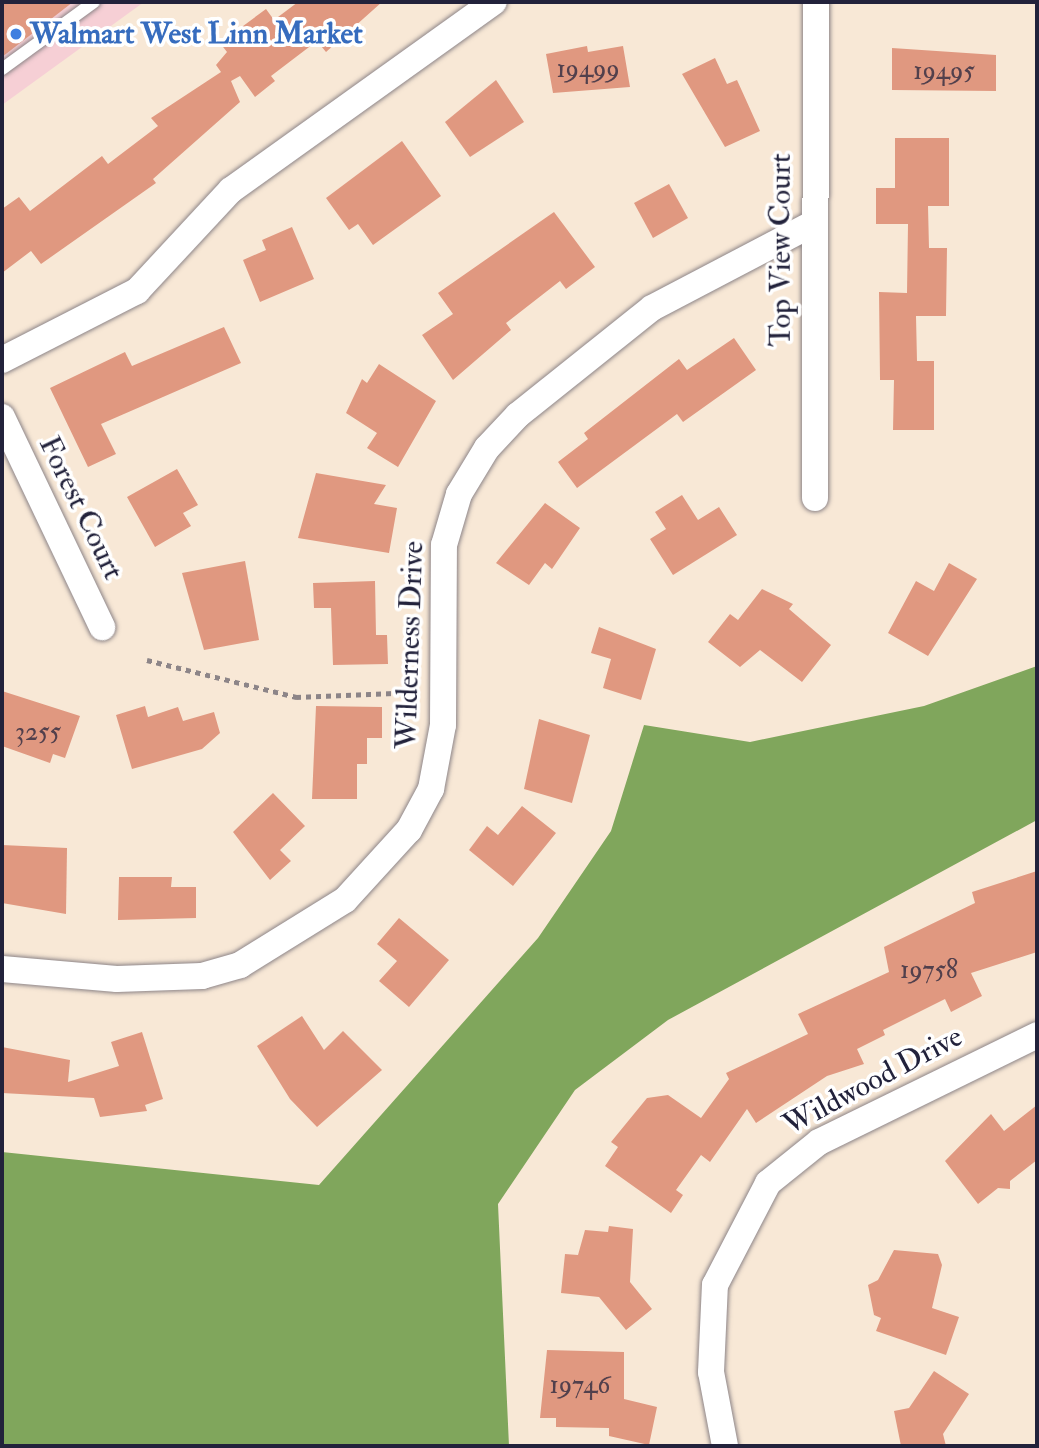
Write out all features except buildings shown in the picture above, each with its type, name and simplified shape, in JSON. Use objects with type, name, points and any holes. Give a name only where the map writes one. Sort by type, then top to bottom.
[{"type":"street","points":[[2,360],[137,291],[231,191],[494,2]]},
{"type":"street","name":"Top View Court","points":[[815,498],[814,223],[817,2]]},
{"type":"street","name":"Wilderness Drive","points":[[2,969],[117,979],[202,976],[240,965],[345,900],[410,830],[431,789],[443,725],[444,545],[459,494],[479,459],[518,415],[652,308],[814,223]]},
{"type":"street","name":"Forest Court","points":[[2,417],[102,627]]},
{"type":"street","name":"Wildwood Drive","points":[[725,1446],[711,1372],[715,1284],[768,1184],[819,1142],[1037,1035]]},
{"type":"lane","points":[[2,69],[94,2]]},
{"type":"path","points":[[148,660],[296,697],[420,692]]},
{"type":"shaded area","points":[[2,2],[144,2],[2,105]]},
{"type":"green space","points":[[1037,666],[1037,820],[668,1020],[575,1090],[498,1204],[509,1446],[2,1446],[2,1152],[319,1185],[538,938],[611,831],[644,725],[750,742],[924,706]]},
{"type":"place","name":"Walmart West Linn Market","points":[[16,34]]}]
